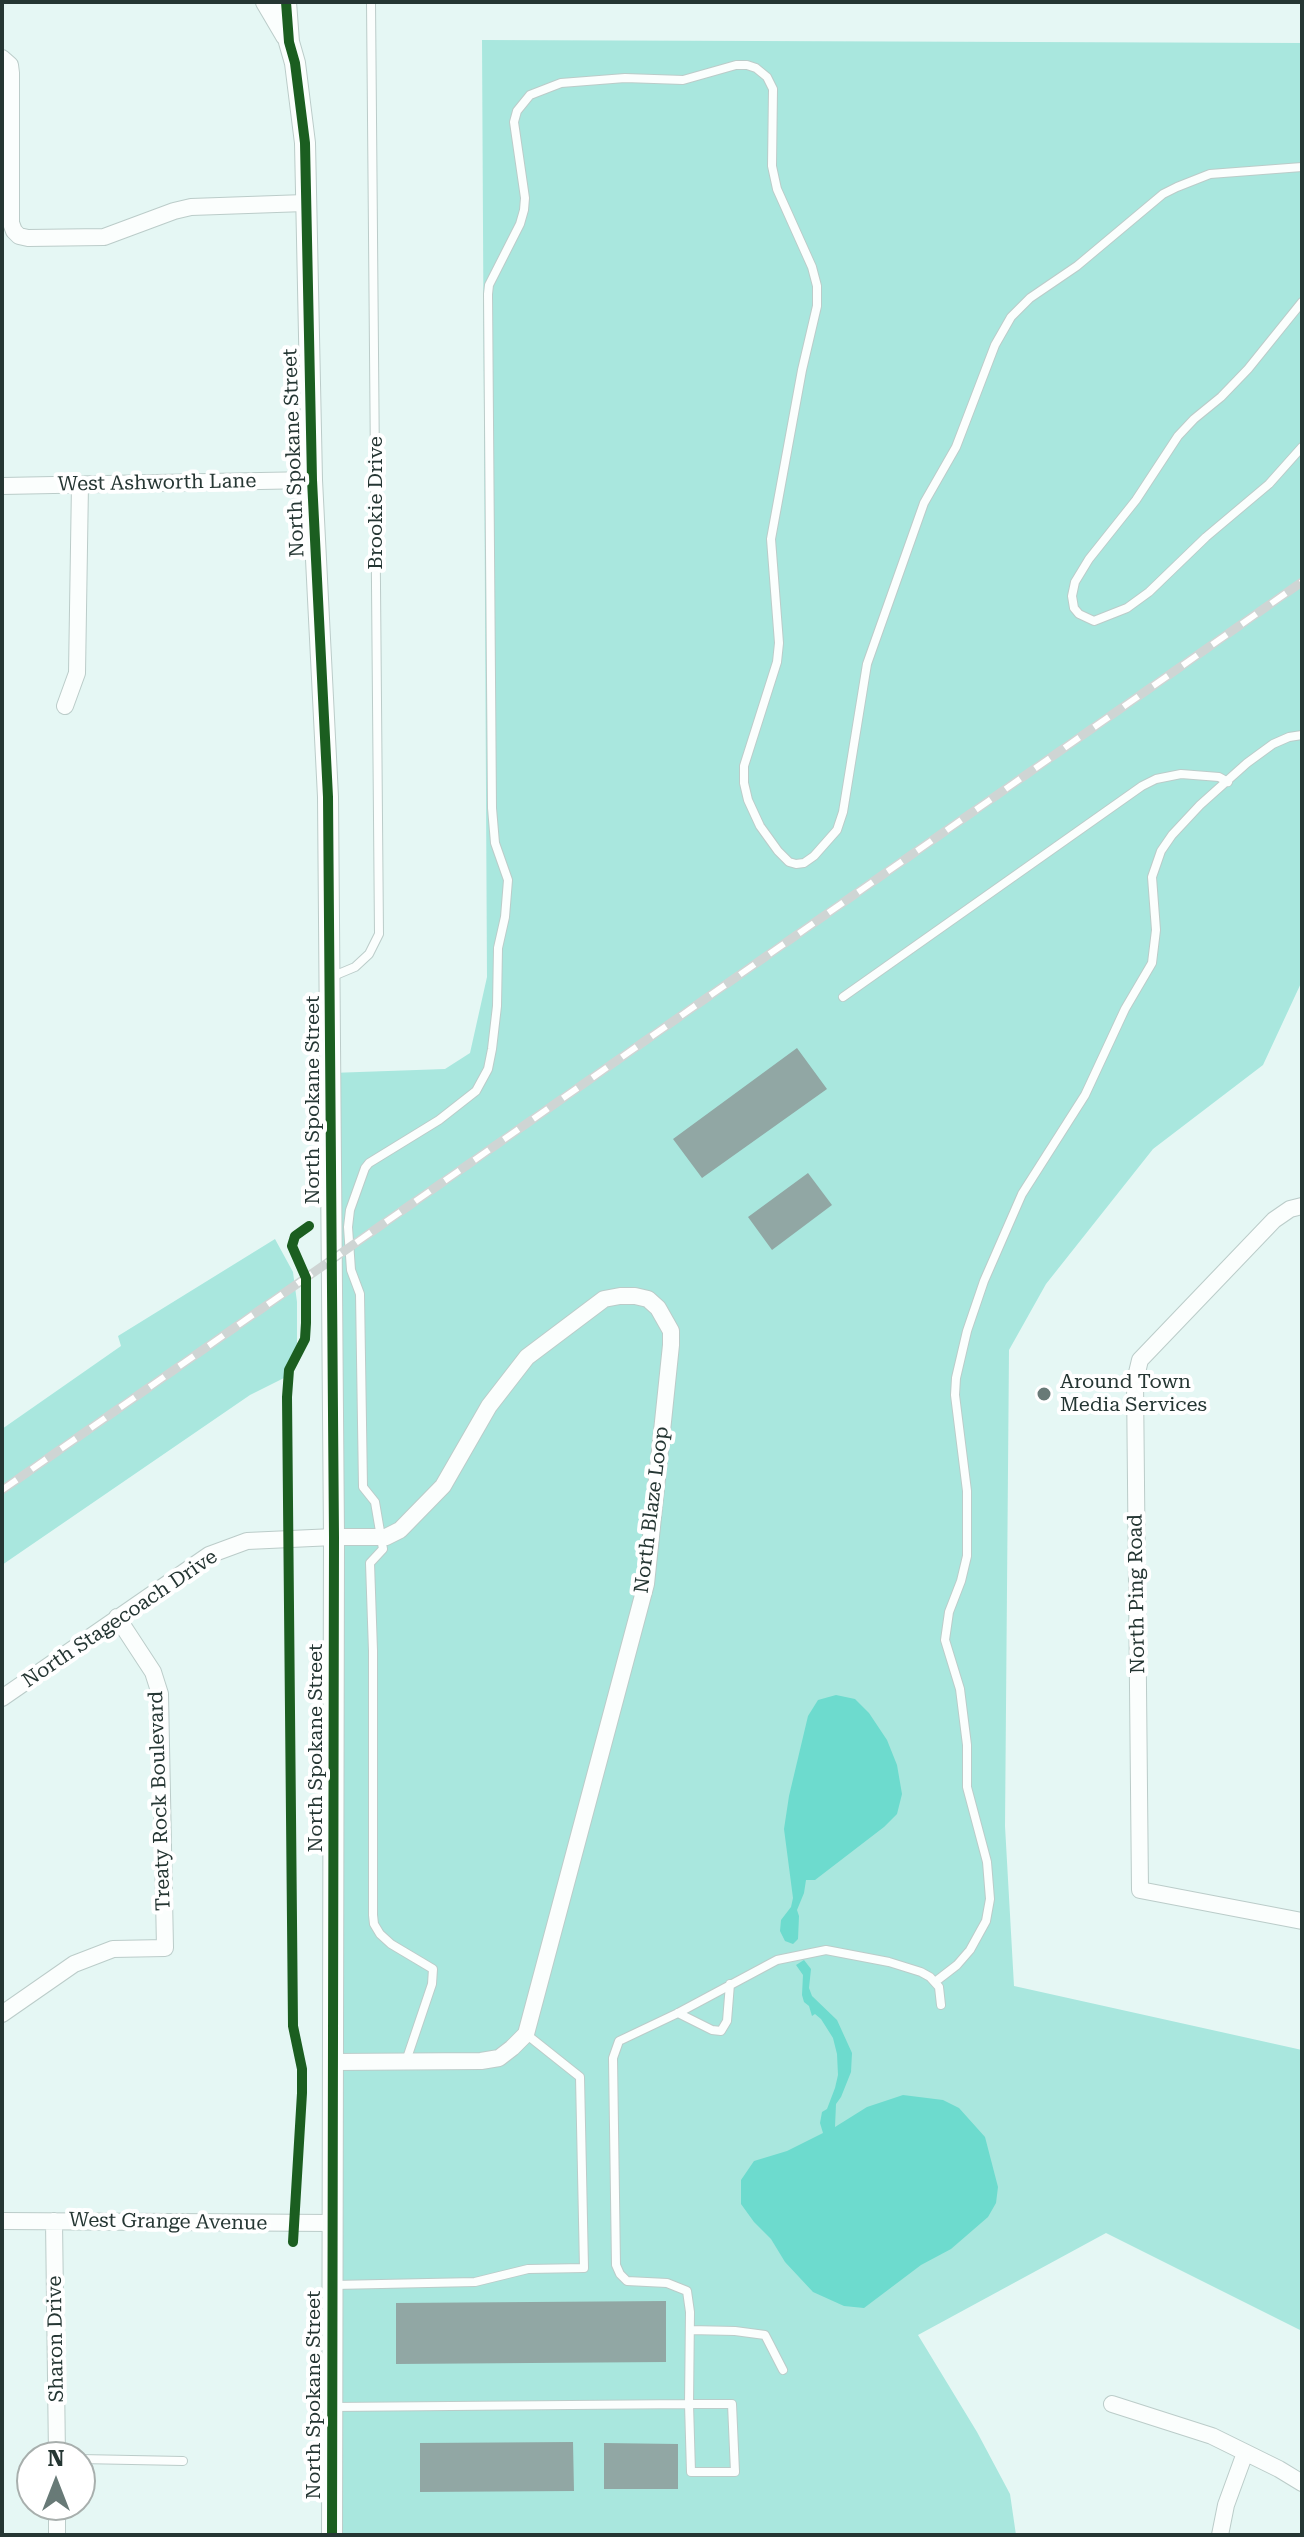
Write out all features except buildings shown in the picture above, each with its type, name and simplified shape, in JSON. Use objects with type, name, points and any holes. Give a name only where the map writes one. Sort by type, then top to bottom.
[{"type":"street","name":"North Spokane Street","points":[[266,2],[289,42]]},
{"type":"street","name":"North Spokane Street","points":[[286,2],[305,143],[312,480],[328,797],[334,1537],[332,2535]]},
{"type":"street","points":[[2,58],[10,65],[11,73],[11,223],[19,236],[104,237],[182,209],[305,203]]},
{"type":"street","name":"West Ashworth Lane","points":[[2,486],[312,480]]},
{"type":"street","points":[[65,706],[77,673],[80,484]]},
{"type":"street","name":"North Ping Road","points":[[1302,1206],[1290,1209],[1274,1220],[1140,1360],[1135,1381],[1140,1890],[1302,1921]]},
{"type":"street","name":"North Blaze Loop","points":[[380,1537],[400,1530],[443,1486],[489,1406],[527,1357],[604,1299],[635,1296],[648,1299],[658,1308],[671,1331],[671,1345],[646,1584],[526,2034]]},
{"type":"street","points":[[334,1537],[380,1537]]},
{"type":"street","name":"North Stagecoach Drive","points":[[2,1698],[209,1555],[247,1541],[334,1537]]},
{"type":"street","name":"Treaty Rock Boulevard","points":[[2,2014],[74,1964],[113,1949],[165,1948],[160,1694],[153,1672],[117,1617]]},
{"type":"street","points":[[334,2062],[481,2061],[499,2058],[526,2034]]},
{"type":"street","name":"West Grange Avenue","points":[[2,2221],[334,2223]]},
{"type":"street","name":"Sharon Drive","points":[[54,2221],[57,2441]]},
{"type":"street","points":[[1112,2404],[1212,2436],[1302,2483]]},
{"type":"street","points":[[1220,2535],[1226,2505],[1245,2453]]},
{"type":"lane","name":"Brookie Drive","points":[[330,978],[362,961],[379,934],[371,2]]},
{"type":"lane","points":[[406,2061],[432,1984],[433,1969],[391,1944],[374,1924],[370,1563],[383,1549],[375,1502],[363,1487],[360,1294],[350,1259],[348,1227],[361,1175],[369,1163],[439,1120],[476,1091],[488,1069],[494,1035],[498,948],[505,917],[508,880],[495,843],[492,808],[488,294],[489,285],[524,210],[514,122],[522,102],[539,90],[561,83],[625,78],[683,80],[736,65],[756,68],[767,77],[773,89],[772,166],[777,189],[812,267],[817,286],[817,306],[771,539],[779,643],[777,662],[744,766],[744,783],[760,826],[778,851],[789,862],[796,864],[814,856],[837,830],[843,812],[867,664],[924,503],[956,447],[995,345],[1011,317],[1030,298],[1088,258],[1163,194],[1210,174],[1302,167]]},
{"type":"lane","points":[[1302,302],[1248,369],[1178,436],[1136,500],[1089,559],[1075,582],[1072,596],[1074,608],[1094,621],[1127,608],[1149,592],[1206,537],[1269,484],[1302,447]]},
{"type":"lane","points":[[935,1982],[970,1950],[986,1921],[990,1899],[987,1862],[967,1787],[967,1745],[960,1689],[945,1640],[949,1612],[967,1556],[967,1491],[955,1395],[960,1356],[975,1305],[1022,1194],[1085,1095],[1125,1009],[1152,963],[1156,930],[1152,877],[1161,851],[1200,805],[1247,763],[1273,744],[1302,735]]},
{"type":"lane","points":[[843,997],[1142,786],[1156,779],[1181,774],[1219,777],[1228,782]]},
{"type":"lane","points":[[332,2407],[689,2404],[732,2404],[735,2472],[691,2472],[689,2404],[690,2312],[687,2291],[667,2283],[627,2281],[616,2265],[613,2058],[619,2041],[777,1960],[826,1950],[910,1968],[935,1982],[939,1987],[941,2005]]},
{"type":"lane","points":[[678,2013],[712,2030],[721,2031],[727,2021],[730,1984]]},
{"type":"lane","points":[[333,2285],[475,2282],[528,2269],[584,2268],[580,2077],[526,2034]]},
{"type":"lane","points":[[690,2330],[765,2335],[783,2370]]},
{"type":"lane","points":[[96,2459],[183,2461]]},
{"type":"shaded area","points":[[482,40],[1302,43],[1302,981],[1263,1065],[1153,1149],[1046,1284],[1009,1350],[1005,1826],[1014,1986],[1302,2050],[1302,2331],[1106,2233],[918,2335],[977,2432],[1010,2494],[1016,2535],[332,2535],[331,1073],[445,1069],[470,1053],[487,977]]},
{"type":"shaded area","points":[[275,1239],[293,1272],[297,1302],[297,1344],[284,1378],[250,1395],[2,1565],[2,1429],[121,1346],[118,1336]]},
{"type":"shaded area","points":[[836,1695],[855,1699],[869,1713],[887,1740],[897,1765],[902,1794],[897,1814],[884,1827],[815,1880],[806,1880],[797,1910],[798,1939],[793,1944],[785,1941],[780,1931],[781,1920],[791,1907],[793,1898],[784,1829],[789,1796],[808,1716],[818,1700]]},
{"type":"shaded area","points":[[804,1960],[811,1969],[809,1988],[812,1996],[837,2020],[852,2053],[851,2072],[836,2104],[835,2127],[867,2107],[903,2095],[943,2100],[959,2108],[985,2137],[998,2187],[996,2203],[988,2217],[951,2249],[921,2265],[864,2308],[844,2306],[813,2292],[785,2262],[771,2239],[741,2204],[741,2180],[754,2161],[787,2151],[823,2133],[820,2123],[822,2112],[827,2109],[835,2088],[838,2075],[833,2038],[821,2019],[815,2014],[812,2016],[802,1995],[803,1975],[796,1965]]},
{"type":"railway","points":[[2,1490],[1302,582]]},
{"type":"cycle path","points":[[286,2],[305,143],[312,480],[328,797],[334,1537],[332,2535]]},
{"type":"cycle path","points":[[293,2242],[302,2069],[293,2026],[287,1397],[289,1370],[305,1339],[306,1323],[306,1278],[292,1246],[295,1236],[309,1226]]},
{"type":"place","name":"Around Town Media Services","points":[[1044,1394]]}]
